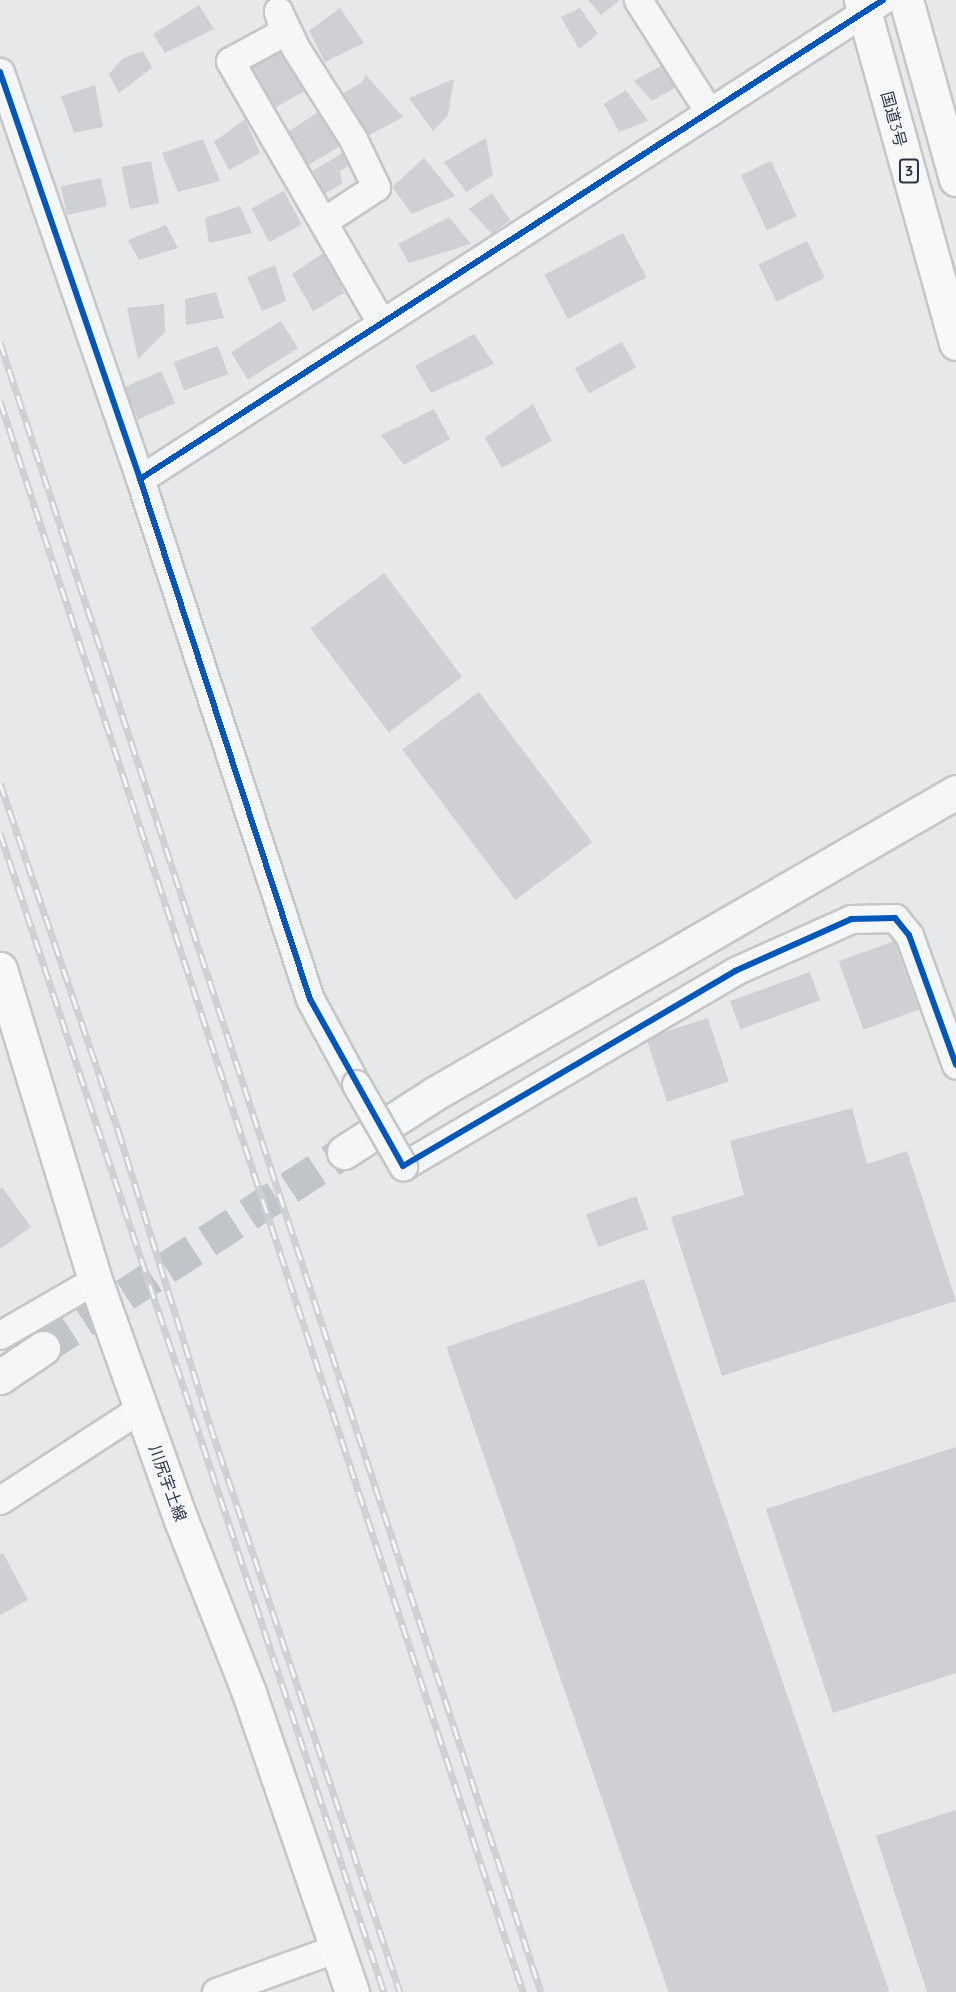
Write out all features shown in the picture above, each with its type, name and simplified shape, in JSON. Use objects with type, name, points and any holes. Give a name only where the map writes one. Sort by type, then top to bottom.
[{"type":"main road","points":[[906,0],[956,180]]},
{"type":"main road","name":"国道3号","points":[[869,4],[956,343]]},
{"type":"main road","name":"川尻宇土線","points":[[0,969],[95,1280],[249,1693],[352,1992]]},
{"type":"street","points":[[638,0],[709,112]]},
{"type":"street","points":[[140,479],[709,112],[869,4]]},
{"type":"street","points":[[324,221],[376,187],[353,139],[296,49],[278,11],[284,32],[230,61],[381,323]]},
{"type":"street","points":[[0,72],[140,479],[310,999],[403,1166],[735,971],[851,919],[895,918],[909,935],[956,1065]]},
{"type":"street","points":[[344,1152],[511,1049],[956,792]]},
{"type":"street","points":[[0,1335],[95,1280]]},
{"type":"street","points":[[0,1377],[43,1348]]},
{"type":"street","points":[[0,1500],[141,1408]]},
{"type":"street","points":[[216,1992],[337,1948]]},
{"type":"building","points":[[588,0],[620,0],[601,15]]},
{"type":"building","points":[[199,5],[214,29],[165,53],[153,34]]},
{"type":"building","points":[[340,8],[364,43],[325,62],[309,31]]},
{"type":"building","points":[[580,8],[598,34],[579,49],[561,17]]},
{"type":"building","points":[[277,41],[310,88],[269,111],[242,63]]},
{"type":"building","points":[[143,51],[152,68],[119,93],[109,74],[122,59]]},
{"type":"building","points":[[663,65],[676,87],[652,101],[634,81]]},
{"type":"building","points":[[366,75],[403,117],[369,135],[339,96],[361,83]]},
{"type":"building","points":[[454,79],[448,115],[433,131],[409,98]]},
{"type":"building","points":[[95,85],[103,127],[74,133],[61,96]]},
{"type":"building","points":[[626,90],[648,121],[619,132],[604,104]]},
{"type":"building","points":[[321,110],[339,147],[303,168],[282,136]]},
{"type":"building","points":[[245,119],[260,153],[229,170],[214,142]]},
{"type":"building","points":[[486,138],[493,175],[466,192],[444,162]]},
{"type":"building","points":[[203,139],[220,181],[178,192],[162,153]]},
{"type":"building","points":[[344,152],[353,163],[340,171],[342,184],[324,194],[313,171]]},
{"type":"building","points":[[424,158],[455,196],[412,214],[392,187]]},
{"type":"building","points":[[151,161],[159,203],[130,209],[122,167]]},
{"type":"building","points":[[771,161],[797,216],[767,230],[741,175]]},
{"type":"building","points":[[101,178],[107,206],[67,215],[61,187]]},
{"type":"building","points":[[284,191],[302,225],[269,242],[251,208]]},
{"type":"building","points":[[492,193],[510,220],[492,234],[469,209]]},
{"type":"building","points":[[240,206],[252,233],[209,243],[205,218]]},
{"type":"building","points":[[449,217],[471,244],[409,263],[398,244]]},
{"type":"building","points":[[166,225],[178,248],[139,260],[128,240]]},
{"type":"building","points":[[623,233],[646,277],[568,319],[544,275]]},
{"type":"building","points":[[807,241],[825,278],[776,302],[758,265]]},
{"type":"building","points":[[328,250],[344,293],[313,311],[292,274]]},
{"type":"building","points":[[275,265],[286,301],[262,311],[247,277]]},
{"type":"building","points":[[216,292],[224,318],[186,325],[185,299]]},
{"type":"building","points":[[164,304],[165,332],[138,359],[127,308]]},
{"type":"building","points":[[281,321],[298,348],[248,379],[231,352]]},
{"type":"building","points":[[474,334],[494,364],[431,393],[415,366]]},
{"type":"building","points":[[622,342],[636,367],[589,394],[575,368]]},
{"type":"building","points":[[218,346],[228,374],[184,390],[174,362]]},
{"type":"building","points":[[161,371],[175,403],[138,420],[124,388]]},
{"type":"building","points":[[533,404],[552,441],[502,468],[485,438]]},
{"type":"building","points":[[434,409],[450,439],[404,465],[381,435]]},
{"type":"building","points":[[384,573],[462,677],[389,732],[311,628]]},
{"type":"building","points":[[479,692],[592,842],[515,900],[402,750]]},
{"type":"building","points":[[894,941],[919,1010],[864,1030],[839,961]]},
{"type":"building","points":[[810,972],[820,1000],[740,1029],[730,1001]]},
{"type":"building","points":[[708,1018],[729,1082],[667,1102],[646,1038]]},
{"type":"building","points":[[852,1108],[867,1164],[907,1151],[956,1301],[722,1376],[671,1217],[744,1195],[730,1141]]},
{"type":"building","points":[[2,1187],[31,1227],[0,1249],[0,1189]]},
{"type":"building","points":[[636,1196],[648,1229],[598,1247],[586,1214]]},
{"type":"building","points":[[644,1279],[889,1991],[668,1992],[446,1347]]},
{"type":"building","points":[[956,1447],[956,1673],[833,1713],[766,1509]]},
{"type":"building","points":[[3,1553],[28,1600],[0,1615],[0,1555]]},
{"type":"building","points":[[956,1810],[956,1992],[927,1992],[876,1836]]},
{"type":"tunnel","points":[[43,1348],[344,1152]]},
{"type":"railway","points":[[0,342],[541,1992]]},
{"type":"railway","points":[[0,401],[523,1992]]},
{"type":"railway","points":[[0,783],[118,1130],[210,1425],[400,1992]]},
{"type":"railway","points":[[0,833],[384,1992]]},
{"type":"cycle path","points":[[140,479],[883,0]]},
{"type":"cycle path","points":[[0,72],[140,479],[310,999],[403,1166],[735,971],[851,919],[895,918],[909,935],[956,1065]]}]
